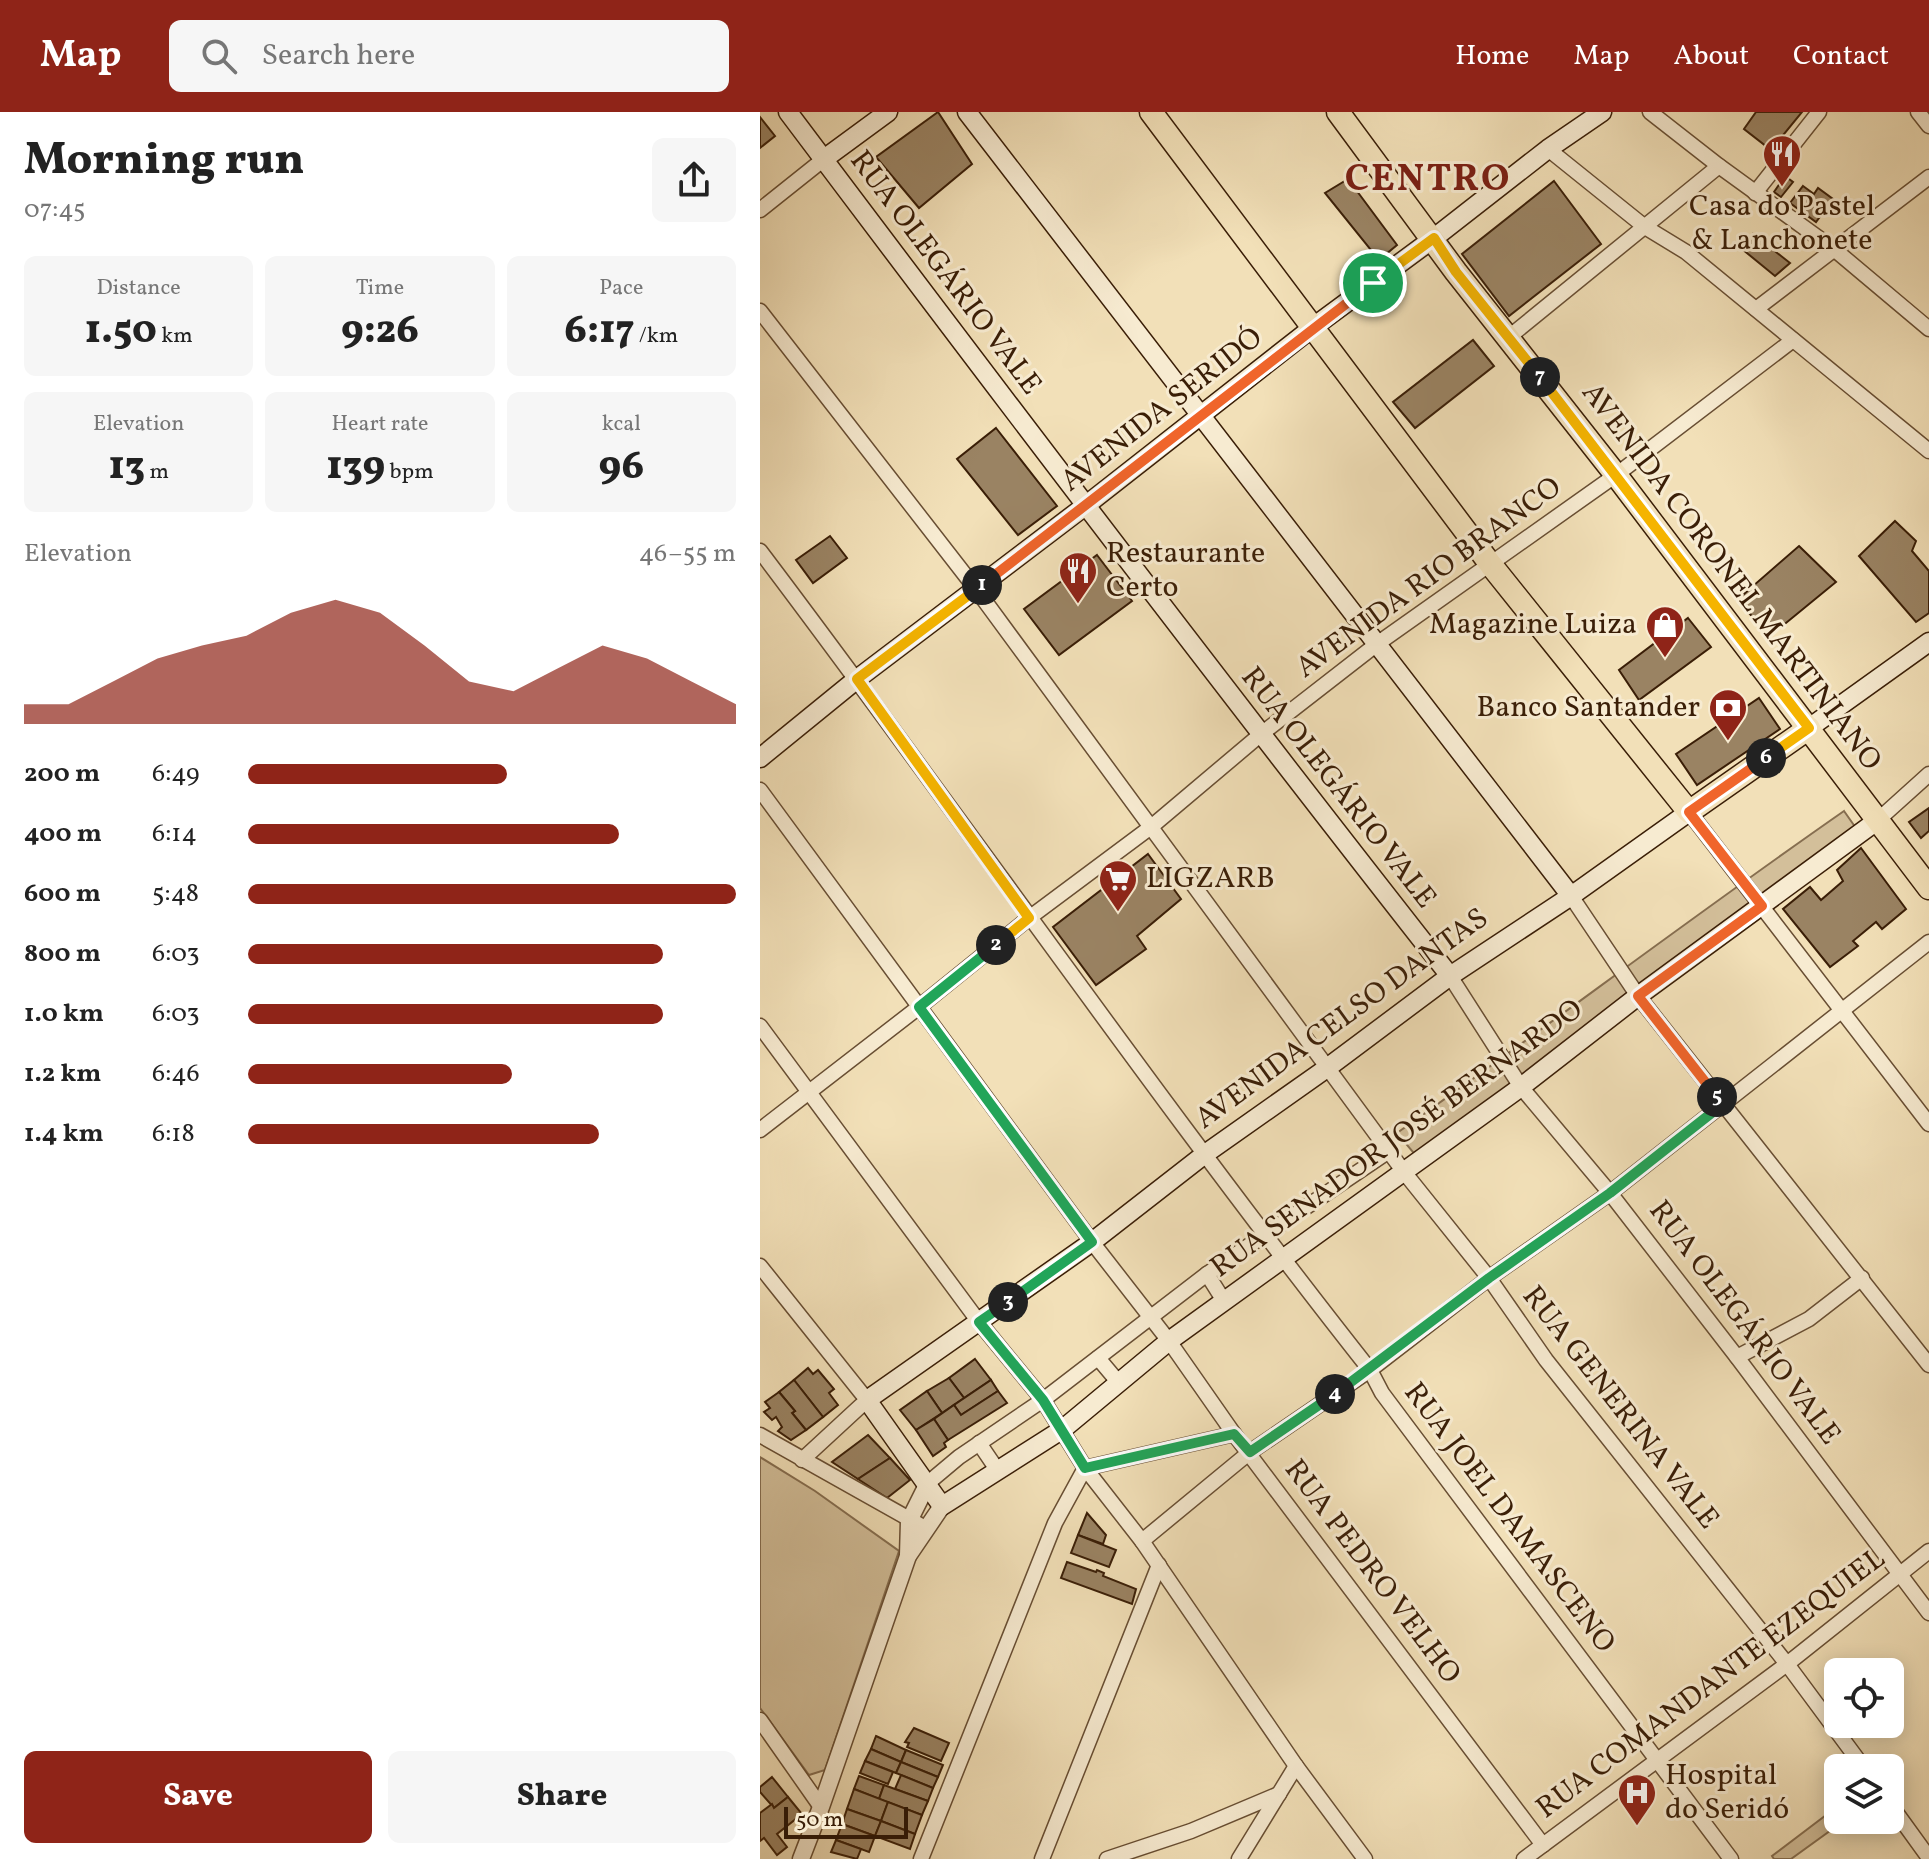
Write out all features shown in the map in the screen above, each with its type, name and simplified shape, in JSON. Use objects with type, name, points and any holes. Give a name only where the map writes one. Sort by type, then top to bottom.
[{"type":"main road","name":"RUA OLEGÁRIO VALE","points":[[788,112],[1260,735],[1450,976]]},
{"type":"main road","points":[[824,159],[888,112]]},
{"type":"main road","points":[[967,112],[1571,896]]},
{"type":"main road","points":[[1151,112],[1491,565],[1689,812]]},
{"type":"main road","name":"AVENIDA CORONEL MARTINIANO","points":[[1338,112],[1434,238],[1456,272],[1616,475],[1929,888]]},
{"type":"main road","name":"AVENIDA SERIDÓ","points":[[760,758],[857,679],[1312,328],[1548,149],[1602,112]]},
{"type":"main road","name":"AVENIDA CELSO DANTAS","points":[[867,1400],[1092,1242],[1205,1154],[1450,976],[1571,896],[1928,646]]},
{"type":"main road","name":"RUA SENADOR JOSÉ BERNARDO","points":[[942,1506],[1063,1429],[1169,1341],[1521,1087],[1638,996],[1878,820]]},
{"type":"main road","points":[[867,1400],[942,1506]]},
{"type":"street","points":[[1650,112],[1835,250],[1929,329]]},
{"type":"street","points":[[1755,193],[1819,112]]},
{"type":"street","points":[[1918,112],[1929,126]]},
{"type":"street","points":[[1548,149],[1645,227],[1686,252],[1929,451]]},
{"type":"street","points":[[760,210],[824,159]]},
{"type":"street","points":[[1509,337],[1719,166]]},
{"type":"street","points":[[1756,309],[1929,177]]},
{"type":"street","name":"RUA GENERINA VALE","points":[[760,311],[976,589],[1404,1172],[1489,1278],[1546,1360],[1787,1664],[1854,1754]]},
{"type":"street","name":"AVENIDA RIO BRANCO","points":[[760,1130],[1029,918],[1151,827],[1260,735],[1377,644],[1616,475],[1793,340]]},
{"type":"street","name":"RUA JOEL DAMASCENO","points":[[760,551],[1263,1235],[1370,1370],[1392,1406],[1731,1859]]},
{"type":"street","name":"RUA SENADOR JOSÉ BERNARDO","points":[[1878,820],[1929,774]]},
{"type":"street","name":"RUA PEDRO VELHO","points":[[760,790],[1092,1242],[1169,1341],[1234,1434],[1543,1845]]},
{"type":"street","points":[[1689,812],[1929,1124]]},
{"type":"street","points":[[1571,896],[1638,996],[1929,1365]]},
{"type":"street","points":[[1142,1541],[1250,1452],[1370,1370],[1489,1278],[1610,1193],[1929,942]]},
{"type":"street","name":"RUA OLEGÁRIO VALE","points":[[1450,976],[1521,1087],[1610,1193],[1929,1613]]},
{"type":"street","points":[[760,1026],[979,1322],[1043,1400],[1085,1468],[1142,1541],[1296,1766],[1365,1859]]},
{"type":"street","name":"RUA SENADOR JOSÉ BERNARDO","points":[[908,1556],[909,1521],[928,1483],[979,1443],[1043,1400],[1207,1274],[1389,1151]]},
{"type":"street","points":[[1325,1196],[1341,1216]]},
{"type":"street","points":[[760,1266],[867,1400]]},
{"type":"street","points":[[1207,1274],[1224,1301]]},
{"type":"street","points":[[1737,1357],[1809,1319],[1862,1278]]},
{"type":"street","points":[[1098,1358],[1119,1383]]},
{"type":"street","name":"AVENIDA CELSO DANTAS","points":[[802,1460],[867,1400]]},
{"type":"street","points":[[921,1859],[1055,1523],[1085,1468],[1234,1434]]},
{"type":"street","points":[[760,1435],[909,1521],[927,1528]]},
{"type":"street","points":[[979,1443],[998,1471]]},
{"type":"street","name":"RUA SENADOR JOSÉ BERNARDO","points":[[806,1857],[908,1556],[942,1506]]},
{"type":"street","name":"RUA COMANDANTE EZEQUIEL","points":[[1524,1859],[1787,1664],[1929,1551]]},
{"type":"street","points":[[1042,1859],[1159,1565]]},
{"type":"street","points":[[760,1720],[821,1807]]},
{"type":"street","points":[[1239,1859],[1296,1766]]},
{"type":"street","points":[[1107,1859],[1191,1831],[1279,1794]]},
{"type":"street","points":[[1904,1823],[1929,1858]]},
{"type":"shaded area","points":[[1844,811],[1858,831],[1417,1157],[1397,1133],[1732,891]]},
{"type":"shaded area","points":[[760,1457],[815,1491],[899,1551],[825,1770],[809,1775],[760,1708]]},
{"type":"shaded area","points":[[1824,1817],[1826,1834],[1791,1859],[1774,1859],[1772,1856]]},
{"type":"building","points":[[938,112],[972,164],[919,208],[876,157]]},
{"type":"building","points":[[1756,112],[1802,112],[1771,150],[1744,129]]},
{"type":"building","points":[[760,117],[775,136],[760,148]]},
{"type":"building","name":"Casa do Pastel & Lanchonete","points":[[1785,176],[1793,182],[1781,197],[1774,192]]},
{"type":"building","points":[[1348,179],[1397,245],[1379,260],[1325,193]]},
{"type":"building","points":[[1554,181],[1601,244],[1509,316],[1462,254]]},
{"type":"building","points":[[1803,186],[1814,194],[1818,188],[1833,199],[1816,222],[1790,203]]},
{"type":"building","points":[[1753,234],[1790,263],[1775,276],[1742,249]]},
{"type":"building","points":[[1473,340],[1494,366],[1415,428],[1393,402]]},
{"type":"building","points":[[996,428],[1057,506],[1018,535],[957,459]]},
{"type":"building","points":[[1895,521],[1916,541],[1912,551],[1929,571],[1929,613],[1916,622],[1859,556]]},
{"type":"building","points":[[830,536],[847,558],[813,583],[796,560]]},
{"type":"building","points":[[1799,546],[1836,582],[1770,636],[1737,600]]},
{"type":"building","name":"Restaurante Certo","points":[[1097,555],[1132,601],[1059,655],[1024,609]]},
{"type":"building","name":"Magazine Luiza","points":[[1688,618],[1711,647],[1639,700],[1619,670]]},
{"type":"building","name":"Banco Santander","points":[[1759,698],[1780,729],[1697,785],[1676,754]]},
{"type":"building","points":[[1929,808],[1929,831],[1921,838],[1909,822]]},
{"type":"building","points":[[1861,848],[1906,909],[1882,929],[1876,922],[1853,941],[1858,946],[1830,967],[1783,909],[1810,887],[1821,900],[1843,881],[1837,870]]},
{"type":"building","name":"LIGZARB","points":[[1148,854],[1181,899],[1137,936],[1146,949],[1096,985],[1053,927]]},
{"type":"building","points":[[975,1359],[991,1380],[964,1398],[949,1378]]},
{"type":"building","points":[[808,1368],[813,1374],[818,1370],[834,1389],[829,1393],[838,1405],[823,1417],[794,1380]]},
{"type":"building","points":[[949,1378],[964,1398],[942,1413],[927,1391]]},
{"type":"building","points":[[794,1380],[823,1417],[806,1430],[779,1392]]},
{"type":"building","points":[[991,1380],[998,1391],[961,1415],[954,1405]]},
{"type":"building","points":[[927,1391],[942,1413],[916,1430],[900,1410]]},
{"type":"building","points":[[998,1391],[1007,1403],[948,1440],[934,1419],[954,1405],[961,1415]]},
{"type":"building","points":[[779,1392],[806,1430],[791,1440],[778,1431],[782,1427],[776,1417],[772,1420],[764,1412],[770,1408],[765,1402]]},
{"type":"building","points":[[934,1419],[948,1440],[944,1443],[946,1447],[933,1456],[916,1430]]},
{"type":"building","points":[[868,1435],[890,1458],[858,1479],[832,1462]]},
{"type":"building","points":[[890,1458],[910,1480],[887,1498],[858,1479]]},
{"type":"building","points":[[1087,1513],[1106,1535],[1103,1544],[1078,1535]]},
{"type":"building","points":[[1078,1535],[1116,1550],[1109,1567],[1071,1553]]},
{"type":"building","points":[[1067,1562],[1097,1570],[1104,1573],[1103,1576],[1136,1589],[1132,1604],[1061,1578]]},
{"type":"building","points":[[914,1728],[949,1743],[941,1761],[907,1747],[909,1743],[905,1742]]},
{"type":"building","points":[[876,1736],[906,1750],[901,1762],[871,1749]]},
{"type":"building","points":[[871,1749],[901,1762],[896,1773],[865,1761]]},
{"type":"building","points":[[906,1750],[943,1765],[938,1777],[901,1762]]},
{"type":"building","points":[[865,1761],[893,1772],[888,1784],[860,1773]]},
{"type":"building","points":[[901,1762],[938,1777],[933,1788],[896,1773]]},
{"type":"building","points":[[901,1775],[933,1788],[928,1801],[895,1789]]},
{"type":"building","points":[[859,1776],[884,1785],[879,1799],[854,1789]]},
{"type":"building","points":[[772,1777],[788,1797],[774,1808],[760,1792],[760,1787]]},
{"type":"building","points":[[884,1785],[928,1801],[922,1815],[879,1799]]},
{"type":"building","points":[[854,1789],[888,1802],[881,1821],[847,1809]]},
{"type":"building","points":[[788,1797],[802,1814],[777,1834],[787,1847],[777,1855],[764,1838],[760,1841],[760,1813],[772,1804],[774,1808]]},
{"type":"building","points":[[888,1802],[922,1815],[915,1834],[881,1821]]},
{"type":"building","points":[[847,1809],[881,1821],[875,1836],[842,1824]]},
{"type":"building","points":[[881,1821],[915,1834],[910,1849],[875,1836]]},
{"type":"building","points":[[842,1824],[875,1836],[869,1852],[836,1840]]},
{"type":"building","points":[[836,1840],[861,1849],[857,1859],[831,1852]]},
{"type":"place","name":"Casa do Pastel & Lanchonete","points":[[1782,188]]},
{"type":"place","name":"Restaurante Certo","points":[[1078,605]]},
{"type":"place","name":"Magazine Luiza","points":[[1665,659]]},
{"type":"place","name":"Banco Santander","points":[[1728,742]]},
{"type":"place","name":"LIGZARB","points":[[1118,913]]},
{"type":"place","name":"Hospital do Seridó","points":[[1637,1827]]},
{"type":"district","name":"CENTRO","points":[[1428,180]]},
{"type":"route","points":[[1434,238],[1456,272],[1809,728],[1689,812],[1762,906],[1638,996],[1723,1104],[1610,1193],[1489,1278],[1370,1370],[1250,1452],[1234,1434],[1085,1468],[1043,1400],[979,1322],[1092,1242],[919,1007],[1029,918],[857,679],[1373,283],[1434,238]]}]
